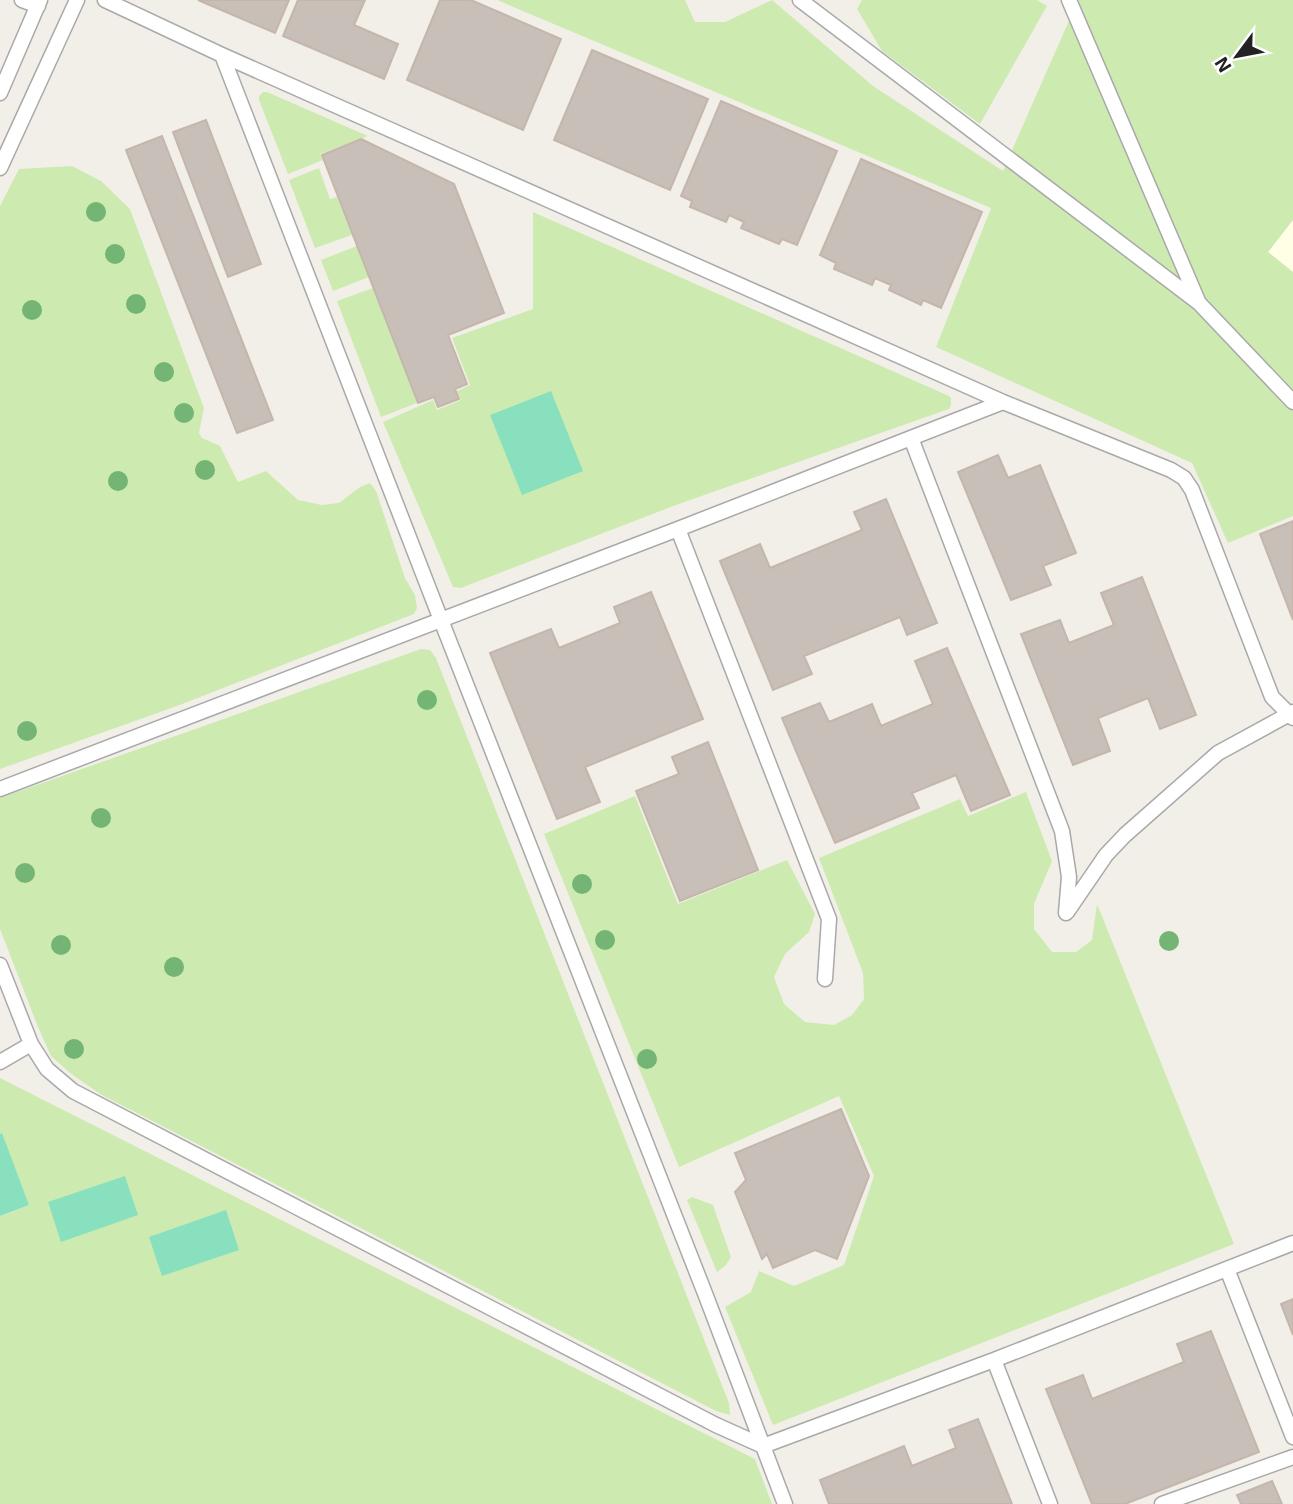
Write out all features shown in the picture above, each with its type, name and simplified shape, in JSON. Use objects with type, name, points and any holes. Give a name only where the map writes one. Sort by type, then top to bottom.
[{"type":"lane","points":[[0,93],[39,3],[22,0]]},
{"type":"lane","points":[[0,167],[77,0]]},
{"type":"lane","points":[[105,0],[222,55],[1003,402],[1171,470],[1184,478],[1198,503],[1272,697],[1292,715],[1218,753],[1125,835],[1106,855],[1066,913],[1069,877],[1062,831],[911,438]]},
{"type":"lane","points":[[800,0],[1199,303],[1293,402]]},
{"type":"lane","points":[[1069,0],[1199,303]]},
{"type":"lane","points":[[222,55],[785,1504]]},
{"type":"lane","points":[[0,789],[1003,402]]},
{"type":"lane","points":[[678,529],[829,919],[825,979]]},
{"type":"lane","points":[[0,965],[31,1044],[47,1069],[73,1091],[763,1446],[994,1360],[1293,1243]]},
{"type":"lane","points":[[0,1062],[31,1044]]},
{"type":"lane","points":[[1227,1269],[1293,1437]]},
{"type":"lane","points":[[994,1360],[1050,1504]]},
{"type":"lane","points":[[1162,1504],[1293,1457]]},
{"type":"shaded area","points":[[1293,220],[1293,272],[1268,252]]},
{"type":"green space","points":[[497,0],[685,0],[695,22],[725,22],[772,0],[873,86],[1003,171],[1078,0],[1293,0],[1293,220],[1268,252],[1293,272],[1293,516],[1228,543],[1192,463],[936,347],[991,208]]},
{"type":"green space","points":[[862,0],[1037,0],[1047,6],[980,124],[882,51],[857,9]]},
{"type":"green space","points":[[263,92],[368,136],[320,154],[323,160],[288,174],[259,100]]},
{"type":"green space","points":[[72,166],[101,181],[130,209],[204,408],[199,433],[202,438],[220,446],[238,482],[266,471],[298,500],[322,505],[339,503],[370,483],[376,491],[405,578],[415,595],[417,608],[414,614],[177,706],[0,769],[0,206],[19,169]]},
{"type":"green space","points":[[319,168],[330,199],[337,197],[352,235],[315,248],[289,180]]},
{"type":"green space","points":[[533,212],[949,396],[951,405],[949,409],[676,505],[461,588],[453,587],[383,422],[433,400],[437,410],[461,400],[457,391],[470,385],[452,338],[533,309]]},
{"type":"green space","points":[[357,246],[369,277],[333,291],[321,260]]},
{"type":"green space","points":[[373,288],[417,403],[381,417],[337,301]]},
{"type":"green space","points":[[551,391],[583,471],[522,495],[490,415]]},
{"type":"green space","points":[[421,649],[430,650],[436,658],[729,1403],[730,1415],[716,1411],[100,1094],[51,1056],[38,1027],[0,929],[0,798]]},
{"type":"green space","points":[[1026,792],[1052,861],[1034,904],[1034,929],[1052,952],[1076,952],[1092,940],[1097,904],[1234,1244],[773,1425],[725,1307],[751,1292],[759,1271],[794,1286],[844,1265],[874,1176],[839,1096],[679,1167],[544,834],[635,796],[678,904],[787,860],[815,914],[809,932],[785,954],[774,977],[784,1004],[805,1022],[834,1025],[852,1015],[864,999],[863,973],[819,858],[960,799],[968,816]]},
{"type":"green space","points":[[0,1078],[755,1459],[772,1504],[0,1504],[0,1216],[29,1205],[0,1134]]},
{"type":"green space","points":[[2,1133],[29,1205],[0,1216],[0,1134]]},
{"type":"green space","points":[[125,1176],[138,1215],[61,1242],[48,1202]]},
{"type":"green space","points":[[692,1197],[713,1205],[731,1257],[717,1272],[687,1200]]},
{"type":"green space","points":[[226,1210],[239,1250],[162,1276],[149,1237]]},
{"type":"building","points":[[198,0],[289,0],[275,33]]},
{"type":"building","points":[[298,0],[365,0],[354,25],[398,44],[384,79],[283,36]]},
{"type":"building","points":[[440,0],[471,0],[561,39],[523,130],[407,80]]},
{"type":"building","points":[[592,50],[708,99],[670,190],[554,140]]},
{"type":"building","points":[[721,101],[837,151],[797,245],[782,239],[779,244],[741,228],[744,222],[729,215],[726,222],[690,207],[692,201],[681,196]]},
{"type":"building","points":[[206,120],[261,264],[228,277],[173,132]]},
{"type":"building","points":[[162,136],[273,420],[237,433],[126,150]]},
{"type":"building","points":[[361,139],[454,184],[504,313],[448,335],[467,384],[455,389],[459,399],[438,407],[434,397],[418,403],[322,155]]},
{"type":"building","points":[[861,159],[982,212],[941,308],[923,300],[921,305],[889,290],[891,285],[875,278],[872,285],[834,269],[836,263],[820,255]]},
{"type":"building","points":[[998,455],[1008,478],[1040,465],[1076,553],[1043,566],[1051,585],[1011,600],[958,472]]},
{"type":"building","points":[[886,499],[937,623],[907,635],[900,617],[804,656],[812,674],[773,690],[720,561],[760,544],[770,568],[862,530],[854,512]]},
{"type":"building","points":[[1293,521],[1293,620],[1260,534]]},
{"type":"building","points":[[1142,577],[1196,715],[1160,729],[1148,698],[1098,718],[1110,751],[1073,765],[1021,634],[1060,620],[1069,643],[1114,625],[1101,593]]},
{"type":"building","points":[[651,592],[703,719],[585,767],[600,802],[557,819],[490,653],[551,629],[559,648],[620,623],[614,607]]},
{"type":"building","points":[[947,648],[1010,795],[971,811],[956,775],[912,793],[919,808],[835,843],[782,718],[820,703],[829,722],[872,704],[881,726],[933,704],[915,661]]},
{"type":"building","points":[[708,742],[758,870],[680,901],[636,791],[679,774],[672,757]]},
{"type":"building","points":[[841,1109],[869,1176],[837,1259],[815,1250],[773,1268],[767,1254],[762,1259],[735,1192],[746,1180],[735,1153]]},
{"type":"building","points":[[1293,1299],[1293,1335],[1281,1304]]},
{"type":"building","points":[[1211,1331],[1259,1452],[1125,1504],[1092,1504],[1046,1389],[1083,1375],[1092,1399],[1184,1362],[1177,1344]]},
{"type":"building","points":[[978,1419],[1012,1504],[829,1504],[820,1480],[904,1446],[912,1466],[956,1448],[949,1430]]},
{"type":"building","points":[[1272,1481],[1282,1504],[1241,1504],[1237,1495]]}]
